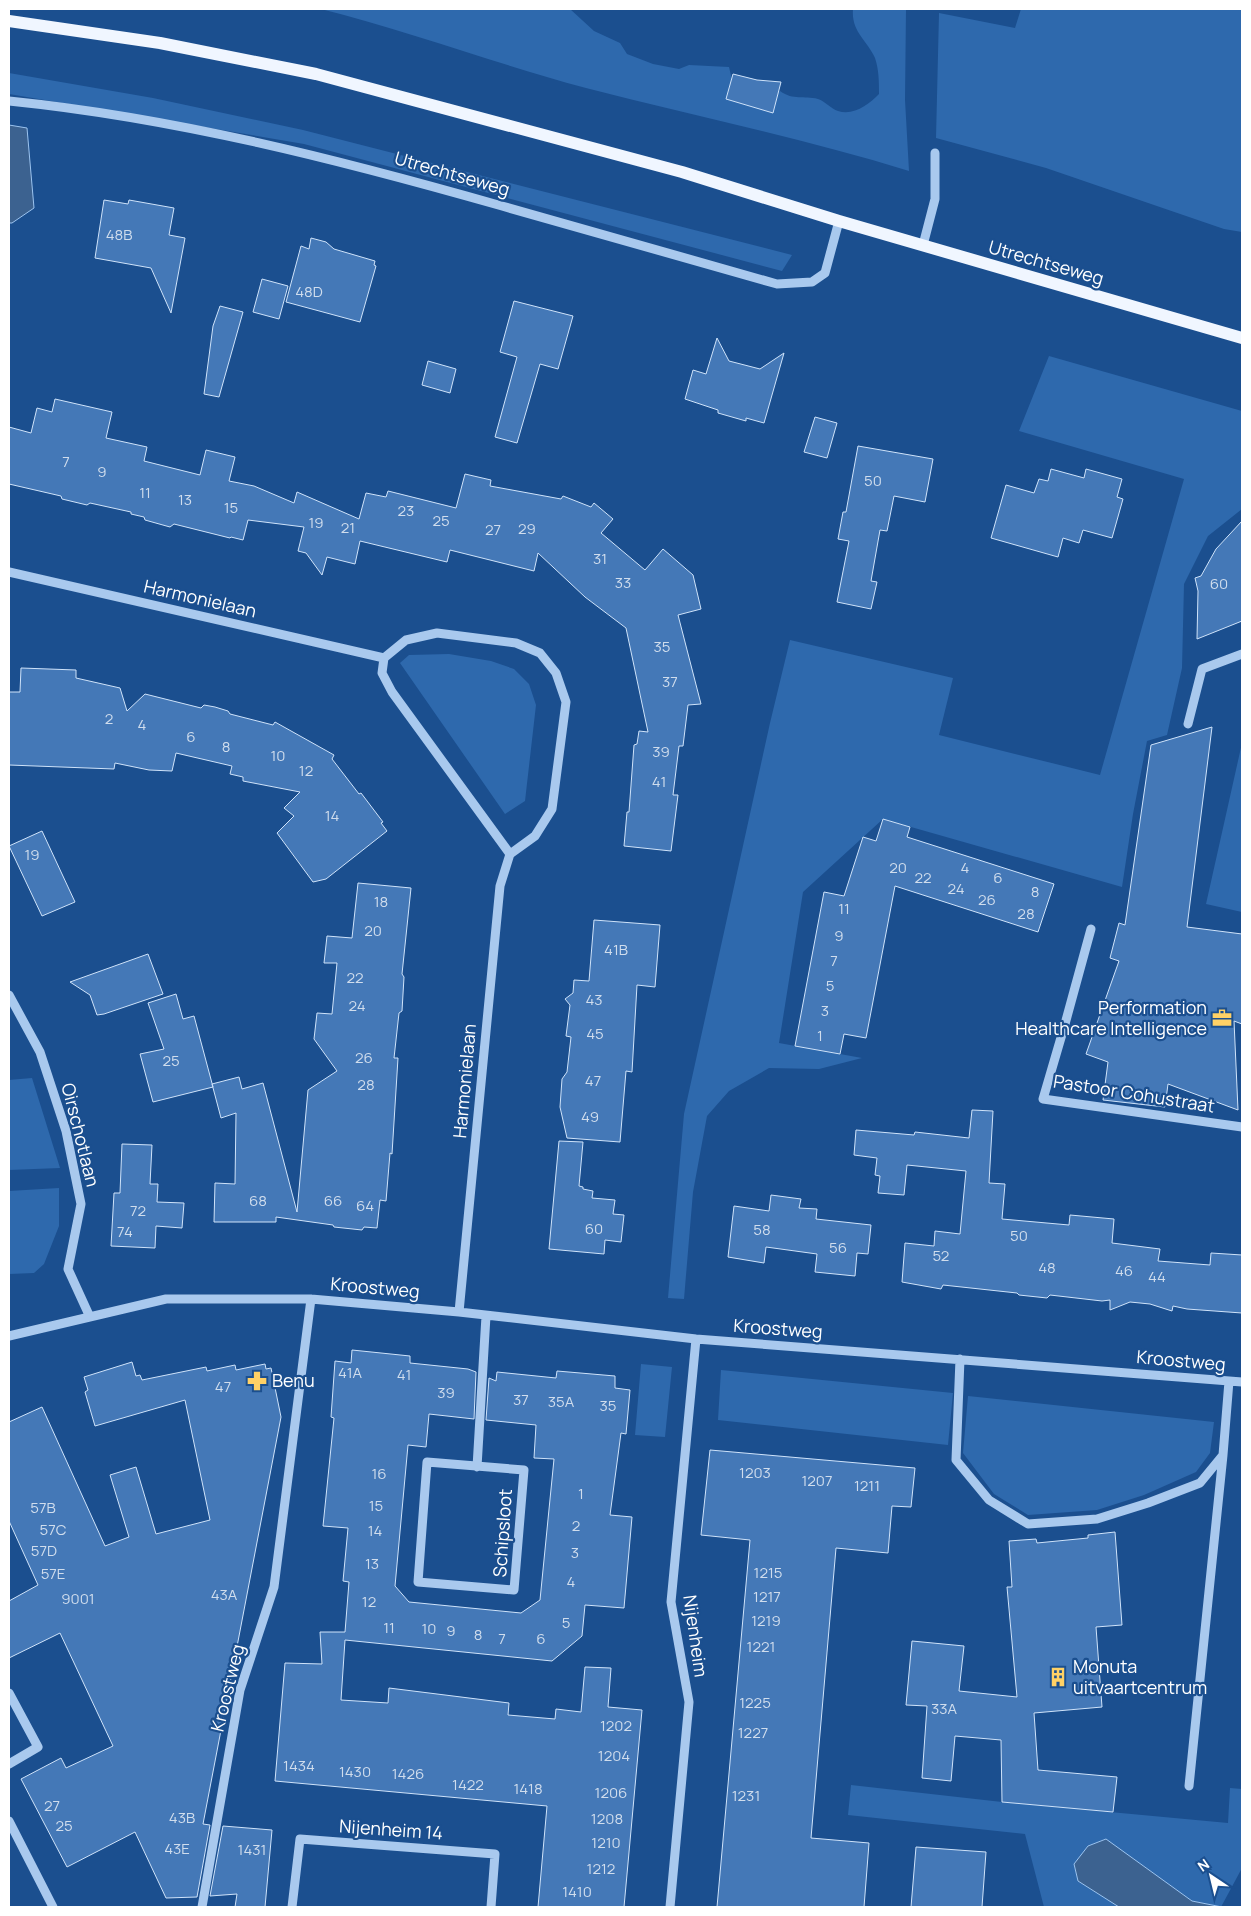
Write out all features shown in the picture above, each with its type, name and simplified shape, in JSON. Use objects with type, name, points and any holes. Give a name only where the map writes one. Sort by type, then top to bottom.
[{"type":"main road","name":"Utrechtseweg","points":[[9,20],[160,43],[316,74],[682,172],[923,246],[1242,338]]},
{"type":"street","name":"Utrechtseweg","points":[[9,101],[147,119],[272,145],[378,171],[777,284],[812,282],[825,273],[839,221]]},
{"type":"street","points":[[923,246],[935,199],[935,153]]},
{"type":"street","name":"Harmonielaan","points":[[9,572],[384,658]]},
{"type":"street","points":[[437,633],[516,643],[540,653],[556,674],[566,702],[552,809],[534,836],[510,854],[392,692],[382,673],[384,658],[406,640],[437,633]]},
{"type":"street","points":[[1188,724],[1202,669],[1242,654]]},
{"type":"street","name":"Harmonielaan","points":[[459,1312],[500,886],[510,854]]},
{"type":"street","name":"Pastoor Cohustraat","points":[[1090,929],[1065,1024],[1042,1099],[1242,1127]]},
{"type":"street","name":"Oirschotlaan","points":[[9,995],[40,1052],[66,1131],[81,1204],[68,1269],[90,1318]]},
{"type":"street","name":"Kroostweg","points":[[202,1907],[240,1690],[274,1587],[312,1298]]},
{"type":"street","name":"Kroostweg","points":[[9,1336],[166,1299],[312,1298],[459,1312],[696,1339],[1242,1382]]},
{"type":"street","points":[[477,1466],[486,1316]]},
{"type":"street","name":"Nijenheim","points":[[670,1907],[688,1702],[671,1602],[696,1339]]},
{"type":"street","points":[[960,1359],[956,1460],[989,1500],[1028,1524],[1098,1520],[1148,1503],[1200,1483],[1223,1455]]},
{"type":"street","points":[[1188,1786],[1229,1381]]},
{"type":"street","name":"Schipsloot","points":[[427,1462],[477,1466],[524,1470],[514,1590],[418,1582],[427,1462]]},
{"type":"street","points":[[9,1693],[38,1747],[9,1764]]},
{"type":"street","points":[[9,1821],[53,1907]]},
{"type":"street","name":"Nijenheim 14","points":[[292,1907],[300,1839],[495,1854],[491,1907]]},
{"type":"shaded area","points":[[321,9],[570,9],[594,31],[620,43],[627,54],[653,64],[679,69],[689,65],[729,67],[737,101],[780,91],[794,97],[818,99],[835,110],[850,112],[871,102],[879,94],[875,58],[854,24],[853,9],[906,9],[905,100],[909,171],[789,138],[586,88]]},
{"type":"shaded area","points":[[1021,9],[1242,9],[1242,232],[1224,229],[1046,168],[936,138],[939,13],[1015,28]]},
{"type":"shaded area","points":[[9,73],[153,98],[303,130],[792,255],[782,271],[304,144],[9,94]]},
{"type":"shaded area","points":[[9,125],[27,128],[34,208],[12,223],[9,223]]},
{"type":"shaded area","points":[[1049,356],[1242,411],[1242,509],[1208,536],[1184,584],[1182,668],[1167,735],[1147,741],[1122,887],[883,819],[803,892],[779,1043],[862,1058],[819,1069],[769,1068],[729,1091],[707,1116],[693,1192],[684,1299],[668,1298],[684,1114],[790,640],[953,678],[939,735],[1100,775],[1184,479],[1019,431]]},
{"type":"shaded area","points":[[449,654],[491,661],[514,669],[529,684],[536,705],[525,801],[505,814],[400,663],[409,655]]},
{"type":"shaded area","points":[[1242,743],[1242,912],[1206,904]]},
{"type":"shaded area","points":[[32,1078],[60,1168],[9,1170],[9,1080]]},
{"type":"shaded area","points":[[59,1188],[59,1226],[44,1264],[34,1273],[9,1274],[9,1191]]},
{"type":"shaded area","points":[[641,1364],[672,1367],[665,1437],[635,1435]]},
{"type":"shaded area","points":[[721,1370],[953,1393],[948,1445],[718,1420]]},
{"type":"shaded area","points":[[968,1396],[1214,1422],[1210,1453],[1196,1472],[1144,1495],[1097,1510],[1028,1515],[994,1494],[963,1453]]},
{"type":"shaded area","points":[[851,1785],[1002,1802],[1228,1823],[1230,1788],[1242,1789],[1242,1868],[1221,1907],[1192,1901],[1105,1839],[1088,1846],[1074,1865],[1078,1881],[1119,1907],[1044,1907],[1025,1834],[848,1815]]},
{"type":"shaded area","points":[[1106,1839],[1192,1901],[1222,1907],[1119,1907],[1078,1881],[1074,1864],[1088,1846]]},
{"type":"building","points":[[733,74],[757,80],[781,82],[773,113],[726,99]]},
{"type":"building","points":[[104,200],[128,204],[129,200],[174,208],[169,235],[185,238],[171,313],[151,268],[95,258]]},
{"type":"building","points":[[311,238],[326,242],[334,249],[375,261],[374,265],[376,266],[360,322],[286,302],[301,246],[309,249]]},
{"type":"building","points":[[262,279],[288,286],[279,319],[253,312]]},
{"type":"building","points":[[514,301],[573,316],[558,369],[540,364],[517,443],[495,437],[517,357],[500,352]]},
{"type":"building","points":[[220,306],[243,312],[219,397],[204,394],[213,326]]},
{"type":"building","points":[[717,338],[729,361],[760,369],[784,353],[764,423],[746,418],[746,421],[718,413],[718,410],[685,399],[693,370],[706,374]]},
{"type":"building","points":[[428,361],[456,369],[450,393],[422,385]]},
{"type":"building","points":[[55,399],[112,412],[106,438],[147,447],[144,461],[200,475],[206,450],[235,457],[229,481],[254,486],[294,503],[297,492],[359,519],[366,493],[386,497],[388,491],[456,508],[465,474],[491,480],[490,486],[561,499],[563,496],[591,507],[594,503],[613,519],[601,533],[645,570],[663,549],[693,575],[701,609],[678,615],[701,704],[688,705],[683,746],[679,746],[673,795],[678,795],[671,851],[624,846],[627,812],[629,812],[634,745],[637,744],[639,731],[648,732],[626,628],[585,597],[538,553],[534,571],[450,550],[447,562],[360,541],[355,564],[327,557],[322,575],[306,553],[298,551],[304,527],[248,520],[243,540],[174,524],[170,527],[145,520],[144,517],[131,514],[131,512],[90,503],[87,505],[62,499],[61,496],[9,484],[9,427],[31,433],[37,408],[52,412]]},
{"type":"building","points":[[815,417],[837,423],[827,458],[804,452]]},
{"type":"building","points":[[858,446],[933,459],[925,502],[894,496],[887,531],[880,530],[871,581],[877,582],[871,609],[837,602],[849,541],[838,539],[843,512],[846,512]]},
{"type":"building","points":[[1051,469],[1084,478],[1086,469],[1122,479],[1117,497],[1123,499],[1112,538],[1083,530],[1079,543],[1063,538],[1058,557],[991,538],[1006,485],[1034,493],[1039,479],[1048,481]]},
{"type":"building","points":[[1242,521],[1242,621],[1197,639],[1198,591],[1195,578],[1201,576],[1216,549]]},
{"type":"building","points":[[21,668],[76,670],[76,678],[120,688],[127,711],[145,694],[201,708],[204,705],[215,707],[228,711],[230,714],[273,725],[275,722],[334,755],[332,759],[359,794],[361,793],[383,822],[381,823],[387,831],[326,879],[313,882],[277,833],[294,816],[284,808],[300,792],[243,781],[243,777],[230,774],[232,766],[176,753],[172,771],[149,770],[115,763],[114,769],[9,765],[9,692],[20,692]]},
{"type":"building","points":[[1212,727],[1187,927],[1242,934],[1242,1024],[1234,1021],[1238,1110],[1168,1084],[1165,1107],[1103,1100],[1108,1062],[1086,1054],[1119,961],[1110,958],[1119,923],[1125,925],[1151,745]]},
{"type":"building","points":[[883,819],[910,827],[907,837],[1054,884],[1038,932],[895,886],[866,1038],[844,1034],[840,1054],[795,1046],[824,892],[844,896],[863,837],[876,841]]},
{"type":"building","points":[[42,831],[75,902],[42,916],[9,846]]},
{"type":"building","points":[[358,883],[411,888],[402,974],[404,977],[402,1011],[399,1013],[394,1058],[398,1058],[392,1154],[390,1153],[386,1201],[380,1200],[377,1228],[364,1227],[362,1230],[334,1227],[333,1225],[276,1217],[276,1222],[214,1222],[215,1183],[235,1184],[236,1113],[221,1118],[212,1084],[239,1077],[242,1089],[263,1083],[297,1212],[308,1090],[337,1071],[314,1039],[317,1013],[332,1014],[337,963],[324,963],[327,936],[352,938]]},
{"type":"building","points":[[594,920],[660,925],[655,987],[637,985],[632,1072],[626,1071],[620,1142],[567,1138],[560,1107],[562,1079],[567,1072],[571,1037],[566,1036],[570,1005],[565,999],[573,993],[574,980],[589,981]]},
{"type":"building","points":[[148,954],[163,994],[97,1015],[90,995],[70,982]]},
{"type":"building","points":[[176,994],[183,1019],[194,1016],[213,1087],[153,1102],[140,1054],[164,1049],[148,1003]]},
{"type":"building","points":[[972,1110],[993,1111],[989,1183],[1005,1184],[1002,1219],[1069,1225],[1070,1215],[1114,1219],[1112,1243],[1160,1249],[1158,1261],[1210,1265],[1211,1253],[1242,1255],[1242,1313],[1187,1309],[1173,1306],[1172,1311],[1150,1304],[1130,1302],[1110,1310],[1110,1300],[1102,1301],[1050,1295],[1047,1298],[943,1285],[941,1289],[902,1282],[905,1243],[934,1246],[935,1231],[960,1234],[966,1171],[907,1165],[904,1195],[878,1193],[880,1176],[875,1175],[877,1158],[854,1155],[856,1130],[914,1135],[915,1132],[969,1138]]},
{"type":"building","points":[[559,1141],[583,1142],[579,1186],[593,1191],[592,1198],[615,1200],[613,1214],[624,1215],[621,1242],[605,1240],[604,1254],[549,1249]]},
{"type":"building","points":[[122,1144],[152,1145],[150,1184],[158,1184],[157,1202],[184,1203],[182,1228],[156,1226],[155,1248],[111,1246],[114,1193],[120,1193]]},
{"type":"building","points":[[771,1195],[801,1199],[799,1208],[817,1209],[816,1219],[871,1225],[868,1254],[857,1253],[855,1276],[815,1272],[817,1254],[766,1247],[764,1263],[728,1257],[734,1206],[769,1211]]},
{"type":"building","points":[[352,1350],[410,1356],[410,1363],[468,1369],[476,1372],[474,1419],[429,1414],[426,1447],[408,1445],[395,1586],[409,1602],[521,1613],[540,1600],[554,1459],[534,1458],[536,1425],[486,1420],[489,1378],[496,1381],[497,1372],[556,1378],[557,1371],[615,1376],[615,1388],[630,1390],[626,1434],[621,1433],[610,1515],[632,1517],[624,1608],[585,1605],[582,1636],[552,1661],[345,1640],[341,1700],[388,1703],[389,1688],[509,1703],[508,1715],[555,1719],[556,1709],[581,1712],[585,1667],[611,1668],[608,1707],[642,1710],[624,1907],[538,1907],[547,1806],[275,1781],[285,1663],[322,1664],[320,1632],[345,1632],[349,1582],[343,1581],[348,1528],[323,1526],[334,1418],[331,1417],[335,1361],[351,1363]]},
{"type":"building","points":[[132,1362],[136,1376],[140,1375],[142,1380],[206,1367],[207,1371],[235,1365],[236,1370],[265,1364],[266,1369],[271,1368],[281,1417],[203,1824],[210,1825],[197,1897],[166,1898],[135,1832],[67,1867],[21,1779],[61,1758],[66,1768],[113,1746],[60,1633],[9,1658],[9,1601],[38,1585],[9,1521],[9,1422],[42,1407],[105,1546],[129,1537],[110,1475],[136,1467],[156,1534],[210,1520],[185,1400],[95,1426],[85,1392],[88,1390],[84,1377]]},
{"type":"building","points":[[710,1450],[915,1468],[911,1507],[892,1506],[888,1553],[836,1548],[811,1838],[869,1843],[864,1907],[717,1907],[750,1540],[701,1535]]},
{"type":"building","name":"Monuta uitvaartcentrum","points":[[1115,1532],[1122,1625],[1096,1627],[1102,1707],[1034,1713],[1038,1770],[1117,1777],[1113,1812],[1002,1802],[1001,1740],[955,1736],[951,1781],[922,1778],[927,1706],[906,1705],[912,1641],[964,1646],[959,1691],[1017,1697],[1007,1587],[1012,1587],[1009,1541],[1036,1539],[1037,1543],[1088,1538],[1088,1535]]},
{"type":"building","points":[[223,1826],[272,1830],[265,1907],[235,1907],[237,1894],[210,1896]]},
{"type":"building","points":[[916,1847],[986,1852],[982,1907],[911,1907]]},
{"type":"place","name":"Performation Healthcare Intelligence","points":[[1222,1018]]},
{"type":"place","name":"Benu","points":[[257,1381]]},
{"type":"place","name":"Monuta uitvaartcentrum","points":[[1058,1677]]}]
